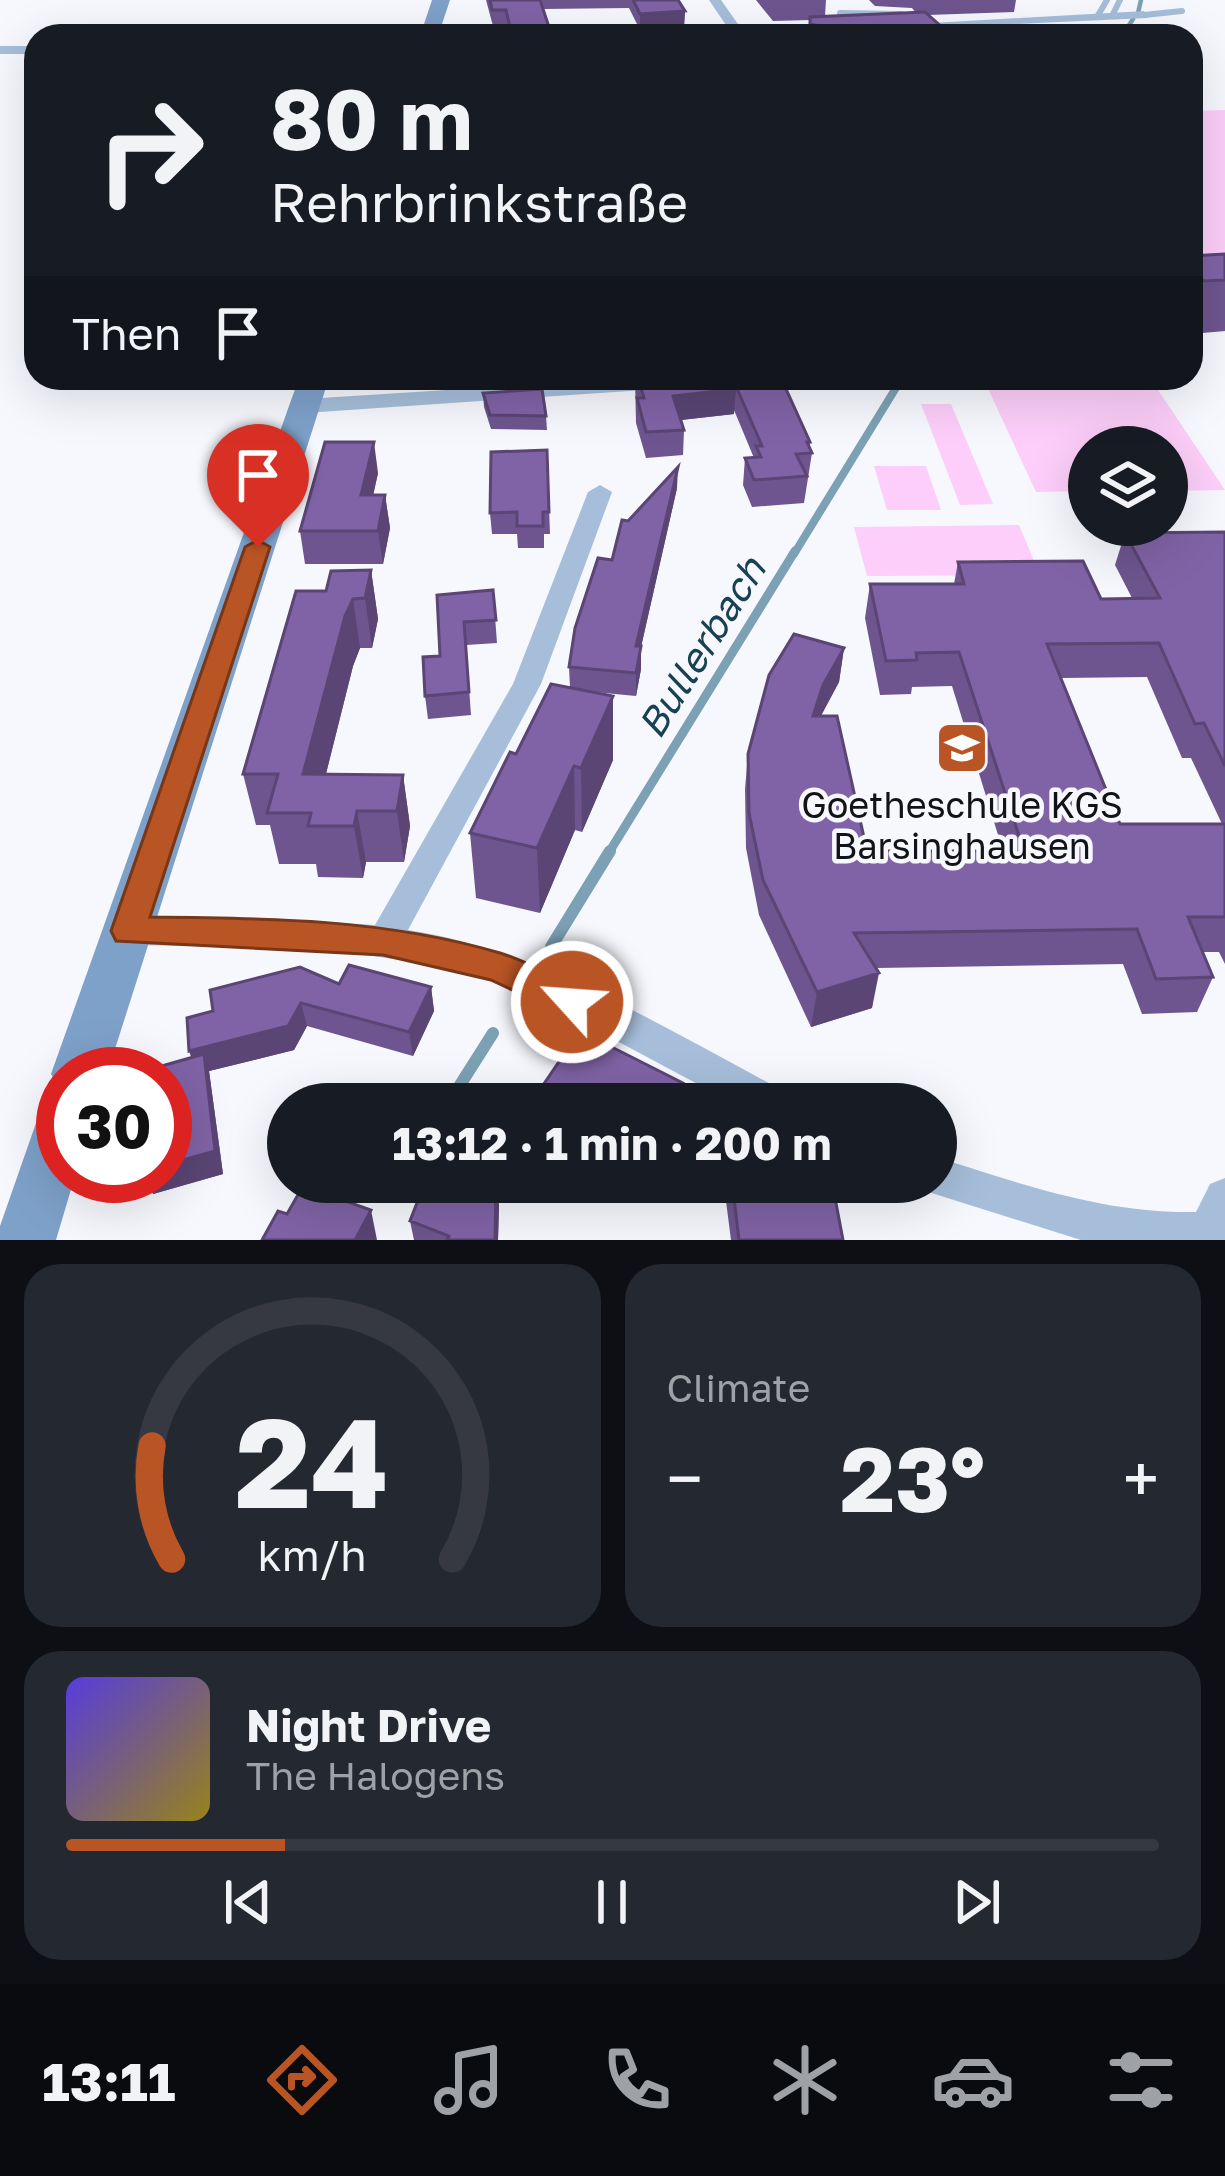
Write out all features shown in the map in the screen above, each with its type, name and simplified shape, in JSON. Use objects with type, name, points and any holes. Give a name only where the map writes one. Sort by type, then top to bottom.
[{"type":"main road","points":[[88,1047],[309,392]]},
{"type":"main road","points":[[26,1240],[38,1203]]},
{"type":"street","points":[[918,24],[1150,15]]},
{"type":"street","points":[[309,392],[370,390]]},
{"type":"street","points":[[383,941],[527,684],[600,492]]},
{"type":"street","points":[[128,931],[276,933],[383,941],[498,967],[730,1083]]},
{"type":"street","points":[[957,1183],[1148,1237],[1220,1222]]},
{"type":"lane","points":[[832,0],[846,24]]},
{"type":"lane","points":[[854,0],[861,13]]},
{"type":"lane","points":[[1104,16],[1107,0]]},
{"type":"lane","points":[[1104,16],[1120,0]]},
{"type":"lane","points":[[1150,15],[1183,11]]},
{"type":"lane","points":[[840,14],[910,14]]},
{"type":"lane","points":[[1150,15],[1167,21]]},
{"type":"shaded area","points":[[1225,110],[1225,267],[1203,266],[1203,111]]},
{"type":"shaded area","points":[[989,390],[1158,390],[1182,426],[1068,426],[1068,491],[1036,492]]},
{"type":"shaded area","points":[[921,404],[951,404],[993,504],[960,505]]},
{"type":"shaded area","points":[[1188,435],[1225,490],[1188,491]]},
{"type":"shaded area","points":[[874,466],[926,466],[941,510],[887,510]]},
{"type":"shaded area","points":[[1019,525],[1040,575],[867,576],[854,527]]},
{"type":"building","points":[[490,0],[540,0],[548,24],[509,24],[506,10],[492,10]]},
{"type":"building","points":[[633,0],[678,0],[685,11],[640,14]]},
{"type":"building","points":[[925,12],[938,24],[810,24],[810,17]]},
{"type":"building","points":[[1225,254],[1225,280],[1203,280],[1203,255]]},
{"type":"building","points":[[542,390],[546,416],[490,415],[483,393]]},
{"type":"building","points":[[642,390],[727,390],[673,396],[684,430],[646,432],[637,398],[644,398]]},
{"type":"building","points":[[738,390],[786,390],[810,442],[812,453],[796,454],[807,476],[754,480],[745,458],[761,457],[756,446],[762,446]]},
{"type":"building","points":[[325,442],[374,442],[361,495],[385,495],[378,531],[300,531]]},
{"type":"building","points":[[547,450],[549,512],[543,512],[543,526],[517,526],[517,512],[490,513],[491,452]]},
{"type":"building","points":[[678,467],[636,646],[641,646],[636,673],[569,667],[575,628],[598,558],[612,560],[622,520],[628,521]]},
{"type":"building","points":[[1188,532],[1225,532],[1225,766],[1204,723],[1195,724],[1159,643],[1047,644],[1120,824],[1225,824],[1225,917],[1188,917],[1213,977],[1156,979],[1137,929],[854,933],[879,973],[817,992],[763,880],[749,813],[748,754],[769,675],[794,634],[844,648],[823,685],[813,716],[837,716],[867,851],[1024,851],[959,652],[916,653],[917,660],[886,661],[870,584],[964,584],[958,562],[1083,561],[1101,599],[1160,598],[1132,546],[1188,546]]},
{"type":"building","points":[[371,570],[365,598],[353,599],[345,616],[303,774],[403,775],[397,811],[357,811],[354,826],[308,826],[311,813],[267,813],[278,774],[243,774],[296,591],[326,591],[331,571]]},
{"type":"building","points":[[493,590],[496,620],[464,622],[469,692],[425,696],[423,657],[440,656],[437,595]]},
{"type":"building","points":[[551,684],[613,696],[581,768],[574,766],[537,848],[470,833],[510,752],[516,754]]},
{"type":"building","points":[[349,965],[431,987],[409,1032],[301,1003],[288,1026],[192,1050],[189,1047],[187,1018],[213,1011],[210,990],[300,967],[339,984]]},
{"type":"building","points":[[580,1031],[683,1083],[545,1083]]},
{"type":"building","points":[[204,1054],[215,1151],[192,1157],[192,1057]]},
{"type":"building","points":[[293,1203],[351,1203],[371,1210],[355,1240],[262,1240],[278,1211],[287,1214]]},
{"type":"building","points":[[417,1203],[496,1203],[495,1240],[447,1240],[449,1236],[410,1221]]},
{"type":"building","points":[[735,1203],[836,1203],[843,1240],[739,1240]]},
{"type":"waterway","name":"Bullerbach","points":[[1138,13],[1141,0]]},
{"type":"waterway","name":"Bullerbach","points":[[1130,24],[1133,19]]},
{"type":"waterway","name":"Bullerbach","points":[[794,554],[895,390]]},
{"type":"waterway","name":"Bullerbach","points":[[608,854],[795,551]]},
{"type":"waterway","name":"Bullerbach","points":[[551,947],[610,851]]},
{"type":"waterway","name":"Bullerbach","points":[[461,1083],[493,1033]]},
{"type":"place","name":"Goetheschule KGS Barsinghausen","points":[[962,748]]},
{"type":"route","points":[[258,547],[128,931],[276,933],[383,941],[498,967],[572,1002]]}]
